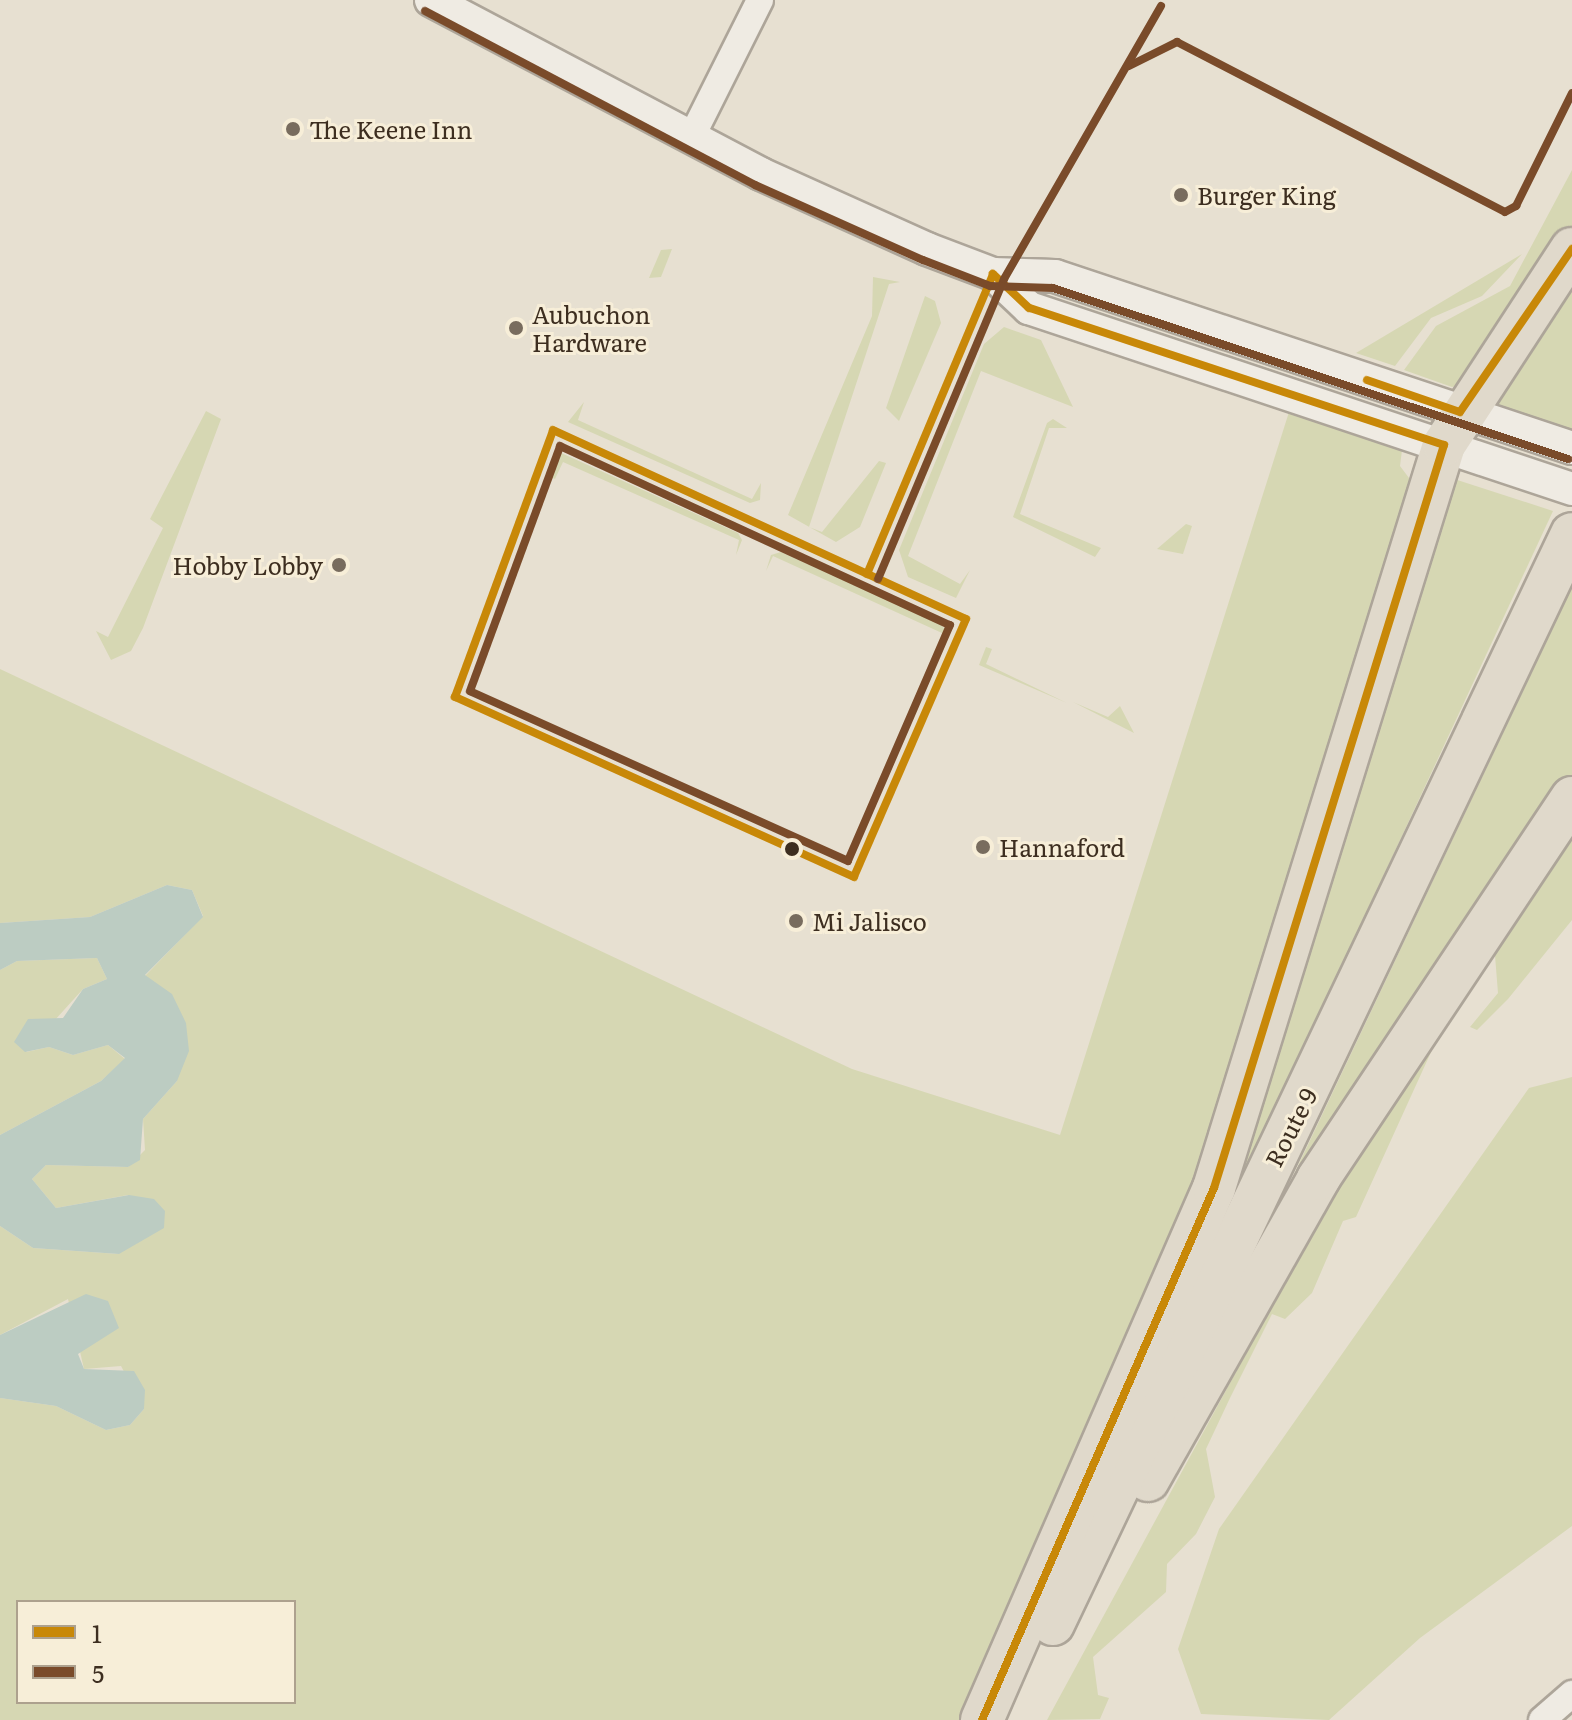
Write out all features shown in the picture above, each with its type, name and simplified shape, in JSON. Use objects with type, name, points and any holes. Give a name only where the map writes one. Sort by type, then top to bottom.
[{"type":"highway","points":[[982,1720],[1214,1188],[1452,429],[1572,249]]},
{"type":"highway","name":"Route 9","points":[[1008,1720],[1572,534]]},
{"type":"highway","points":[[1083,1561],[1119,1532],[1318,1179],[1572,798]]},
{"type":"street","points":[[431,0],[691,138],[993,274],[1055,276],[1452,429],[1572,489]]},
{"type":"street","points":[[691,138],[760,0]]},
{"type":"street","points":[[1452,429],[1572,448]]},
{"type":"street","points":[[1542,1720],[1572,1694]]},
{"type":"green space","points":[[1572,170],[1572,228],[1465,384],[1452,387],[1404,370],[1436,326],[1510,286]]},
{"type":"green space","points":[[672,249],[661,277],[649,278],[661,250]]},
{"type":"green space","points":[[1522,254],[1482,296],[1431,318],[1395,366],[1356,353]]},
{"type":"green space","points":[[873,277],[900,282],[889,284],[809,527],[788,515],[872,316]]},
{"type":"green space","points":[[1572,280],[1572,435],[1490,405]]},
{"type":"green space","points":[[925,296],[935,301],[941,323],[899,421],[886,408]]},
{"type":"green space","points":[[1004,327],[1041,340],[1073,407],[981,371],[908,556],[960,584],[970,570],[956,598],[908,577],[899,550],[984,344]]},
{"type":"green space","points":[[584,402],[578,420],[752,499],[761,483],[760,500],[750,503],[568,422]]},
{"type":"green space","points":[[206,411],[221,419],[143,628],[131,651],[111,660],[96,631],[108,637],[163,528],[150,519]]},
{"type":"green space","points":[[1289,412],[1402,450],[1400,466],[1412,482],[1219,1129],[961,1720],[0,1720],[0,1398],[56,1406],[106,1430],[130,1425],[144,1409],[121,1366],[84,1369],[68,1299],[0,1335],[0,1226],[33,1248],[119,1254],[128,1195],[56,1208],[32,1179],[46,1165],[128,1167],[145,1150],[143,1119],[177,1081],[145,976],[203,916],[192,890],[167,885],[90,917],[0,923],[0,669],[852,1069],[1060,1135]]},
{"type":"green space","points":[[1053,419],[1067,428],[1049,428],[1020,514],[1101,548],[1095,557],[1013,517],[1047,423]]},
{"type":"green space","points":[[559,452],[738,533],[742,540],[736,555],[739,540],[563,462],[555,479],[549,476]]},
{"type":"green space","points":[[879,461],[886,463],[860,527],[836,542],[810,527],[822,532]]},
{"type":"green space","points":[[1448,477],[1553,511],[1217,1234]]},
{"type":"green space","points":[[1186,524],[1192,526],[1183,554],[1157,549]]},
{"type":"green space","points":[[781,552],[940,624],[945,629],[939,645],[942,633],[773,556],[766,571],[771,555]]},
{"type":"green space","points":[[1572,587],[1572,775],[1295,1195],[1287,1189]]},
{"type":"green space","points":[[986,647],[992,649],[986,664],[1067,703],[979,665]]},
{"type":"green space","points":[[1073,702],[1108,717],[1120,706],[1134,733]]},
{"type":"green space","points":[[1572,821],[1572,920],[1508,999],[1477,1030],[1470,1027],[1498,993],[1494,943]]},
{"type":"green space","points":[[97,958],[107,979],[83,989],[26,1052],[49,1047],[73,1055],[108,1045],[125,1059],[101,1081],[0,1135],[0,970],[17,961]]},
{"type":"green space","points":[[1457,995],[1356,1217],[1343,1221],[1312,1293],[1285,1319],[1272,1314],[1230,1398],[1206,1449],[1215,1497],[1196,1534],[1167,1564],[1166,1592],[1093,1657],[1098,1695],[1109,1698],[1100,1719],[1047,1720],[1350,1162]]},
{"type":"green space","points":[[1572,1077],[1572,1526],[1420,1638],[1329,1720],[1201,1714],[1178,1649],[1219,1529],[1529,1088]]},
{"type":"shaded area","points":[[167,885],[192,890],[203,917],[145,975],[172,994],[186,1023],[189,1051],[177,1081],[143,1119],[140,1160],[128,1167],[46,1165],[32,1179],[56,1208],[129,1195],[154,1199],[165,1211],[164,1228],[119,1254],[33,1248],[0,1226],[0,1135],[101,1081],[125,1058],[108,1045],[73,1055],[49,1047],[25,1052],[14,1042],[28,1019],[63,1018],[83,989],[107,979],[97,958],[17,961],[0,970],[0,923],[90,917]]},
{"type":"shaded area","points":[[86,1294],[108,1301],[119,1328],[78,1354],[84,1369],[134,1371],[145,1390],[144,1409],[130,1425],[106,1430],[56,1406],[0,1398],[0,1335]]},
{"type":"transit line","name":"5","points":[[878,579],[1004,279],[1161,6]]},
{"type":"transit line","name":"5","points":[[425,11],[755,185],[923,260],[990,286],[1053,288],[1568,459]]},
{"type":"transit line","name":"5","points":[[1129,66],[1177,42],[1505,212],[1516,206],[1572,93]]},
{"type":"transit line","name":"1","points":[[1367,380],[1460,412],[1572,249]]},
{"type":"transit line","name":"1","points":[[867,574],[993,274]]},
{"type":"transit line","name":"1","points":[[982,1720],[1214,1188],[1444,445],[1029,308],[993,274]]},
{"type":"transit line","name":"1","points":[[553,430],[966,619],[854,877],[455,697],[553,430]]},
{"type":"transit line","name":"5","points":[[560,446],[950,625],[848,861],[470,691],[560,446]]},
{"type":"place","name":"The Keene Inn","points":[[293,129]]},
{"type":"place","name":"Burger King","points":[[1181,195]]},
{"type":"place","name":"Aubuchon Hardware","points":[[516,328]]},
{"type":"place","name":"Hobby Lobby","points":[[339,565]]},
{"type":"place","name":"Hannaford","points":[[983,847]]},
{"type":"place","name":"Mi Jalisco","points":[[796,921]]}]
